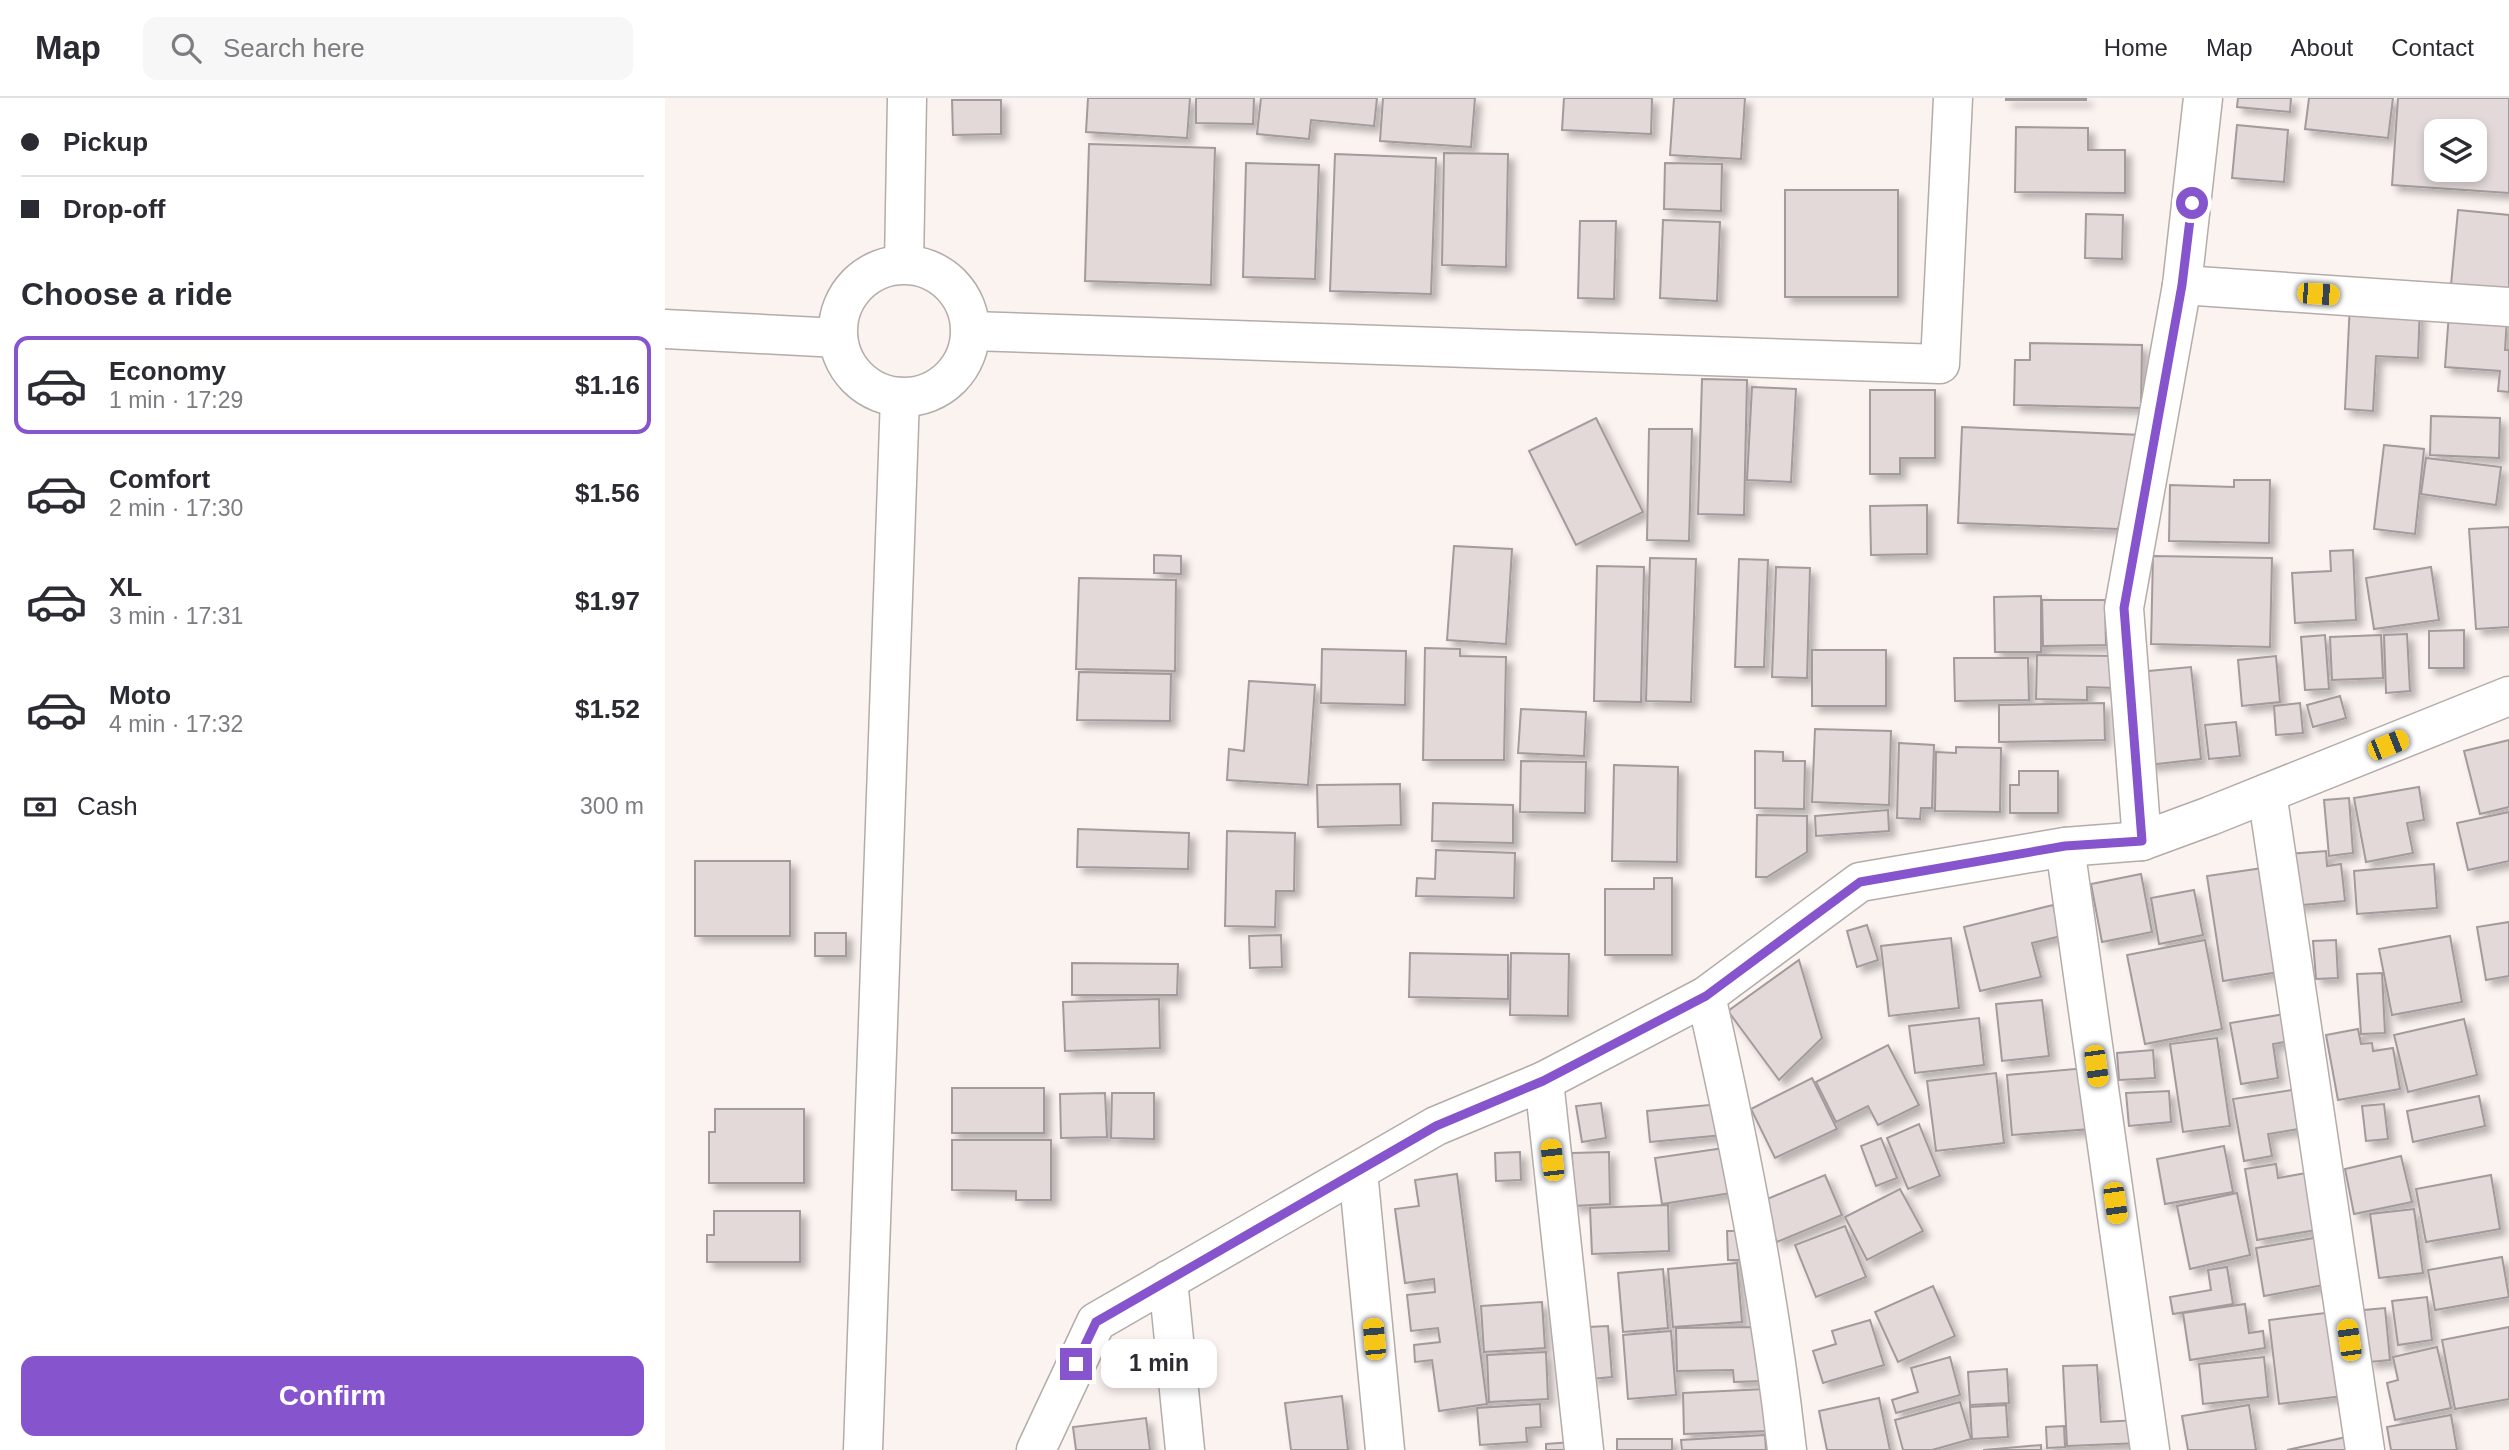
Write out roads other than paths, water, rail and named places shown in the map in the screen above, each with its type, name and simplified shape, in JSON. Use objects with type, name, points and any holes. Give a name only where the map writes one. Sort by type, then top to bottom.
[{"type":"street","points":[[904,264],[907,98]]},
{"type":"street","points":[[971,331],[1940,364],[1953,98]]},
{"type":"street","points":[[2142,841],[2124,608],[2182,285],[2203,98]]},
{"type":"street","points":[[904,264],[925,267],[944,276],[958,292],[968,310],[971,331],[968,352],[958,370],[943,385],[922,395],[900,397],[877,391],[858,378],[844,360],[838,338],[839,314],[849,294],[865,277],[884,267],[904,264]]},
{"type":"street","points":[[2182,285],[2509,307]]},
{"type":"street","points":[[665,329],[838,338]]},
{"type":"street","points":[[863,1450],[900,397]]},
{"type":"street","points":[[1036,1450],[1096,1322],[1436,1126],[1543,1081],[1706,996],[1860,882],[2065,846],[2142,841],[2509,696]]},
{"type":"street","points":[[2267,793],[2365,1450]]},
{"type":"street","points":[[2065,846],[2150,1450]]},
{"type":"street","points":[[1706,996],[1735,1126],[1780,1389],[1787,1450]]},
{"type":"street","points":[[1543,1081],[1584,1450]]},
{"type":"street","points":[[1358,1171],[1385,1450]]},
{"type":"street","points":[[1168,1280],[1185,1450]]}]
